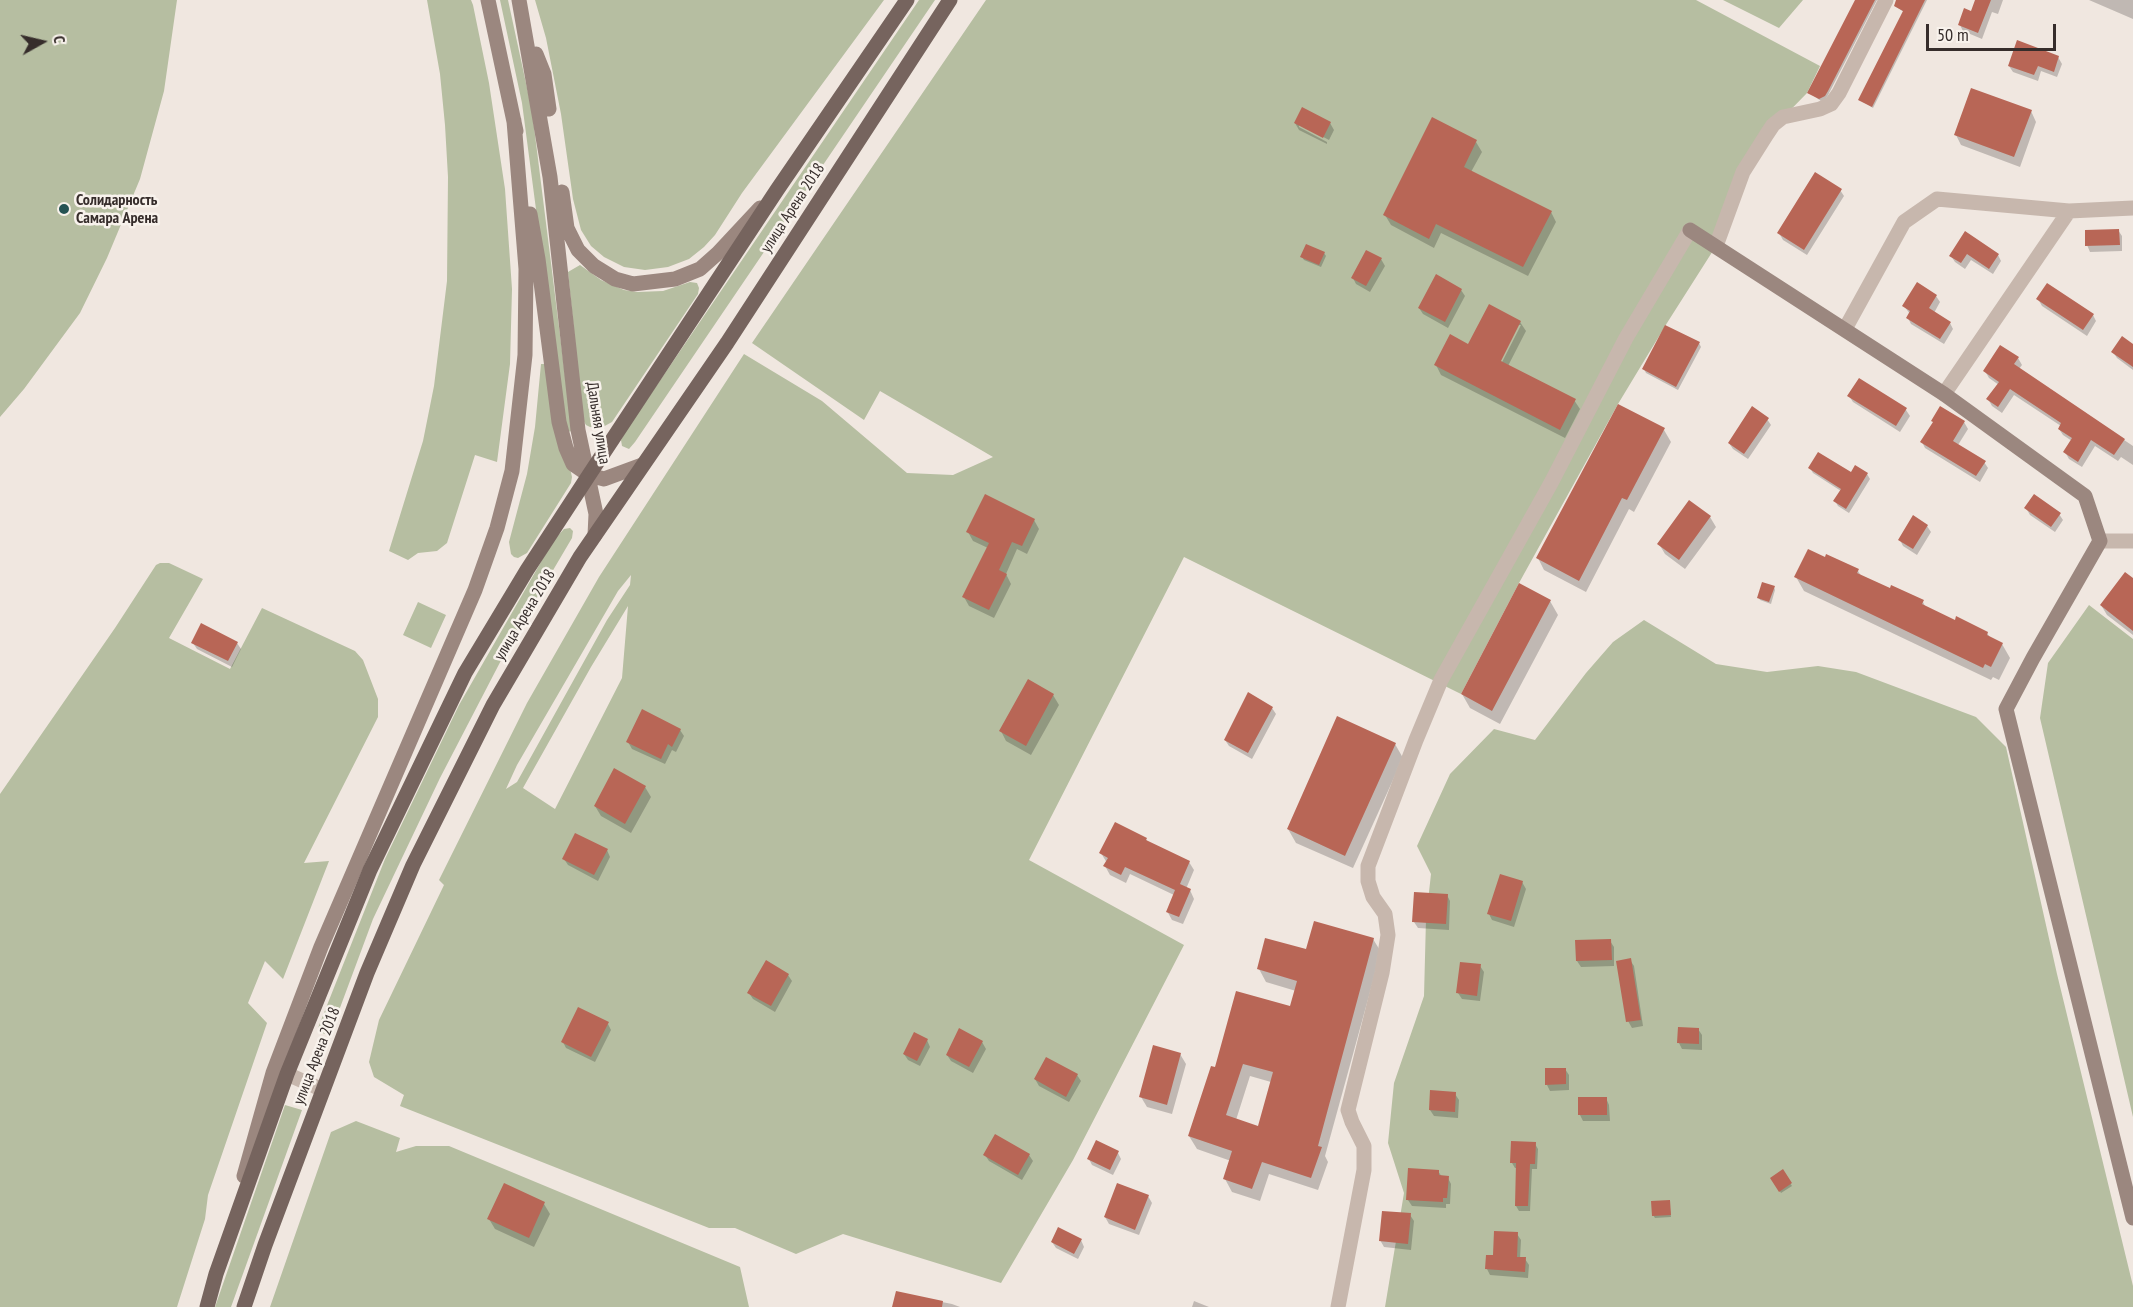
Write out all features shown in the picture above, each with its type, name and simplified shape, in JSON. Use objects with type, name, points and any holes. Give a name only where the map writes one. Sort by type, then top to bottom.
[{"type":"main road","name":"Дальняя улица","points":[[488,0],[514,121],[538,259],[559,422],[573,464],[589,475]]},
{"type":"main road","name":"улица Арена 2018","points":[[207,1307],[216,1274],[287,1074],[370,870],[465,673],[527,570],[589,475],[777,190],[906,0]]},
{"type":"main road","name":"улица Арена 2018","points":[[244,1307],[367,973],[413,866],[493,705],[595,535],[727,343],[950,0]]},
{"type":"main road","name":"Дальняя улица","points":[[521,7],[550,177],[578,430],[589,475]]},
{"type":"main road","points":[[521,7],[544,74],[567,228],[578,250],[594,266],[615,279],[633,284],[684,276],[700,268],[718,253],[777,190]]},
{"type":"main road","points":[[216,1274],[273,1073],[329,925],[475,590],[497,528],[512,471],[522,390],[526,323],[526,269],[514,121]]},
{"type":"main road","points":[[1690,230],[1944,394],[2085,496],[2100,541],[2006,709],[2133,1218]]},
{"type":"main road","points":[[595,535],[596,514],[589,475],[604,479],[642,465]]},
{"type":"street","points":[[1716,246],[1743,172],[1773,125],[1784,117],[1820,109],[1831,104],[1839,93],[1886,0]]},
{"type":"street","points":[[1845,329],[1904,222],[1937,199],[2069,211],[2133,208]]},
{"type":"street","points":[[1944,394],[2069,211]]},
{"type":"street","points":[[1338,1307],[1364,1170],[1364,1146],[1348,1110],[1382,973],[1388,935],[1385,914],[1373,897],[1368,880],[1368,866],[1441,680],[1551,483],[1626,338],[1690,230]]},
{"type":"street","points":[[2100,541],[2133,541]]},
{"type":"street","points":[[287,1074],[323,1090]]},
{"type":"green space","name":"Солидарность Самара Арена","points":[[0,0],[177,0],[164,91],[140,179],[107,258],[80,313],[24,389],[0,417]]},
{"type":"green space","points":[[427,0],[471,0],[473,5],[489,83],[505,189],[512,289],[510,364],[497,462],[475,455],[447,543],[437,551],[418,553],[408,560],[389,551],[423,441],[434,386],[447,281],[448,177],[445,125],[440,74]]},
{"type":"green space","points":[[500,0],[508,0],[532,111],[572,431],[562,433],[522,103]]},
{"type":"green space","points":[[535,0],[884,0],[742,193],[715,235],[689,259],[668,267],[645,270],[624,267],[604,257],[591,246],[581,230],[573,199],[561,114],[546,38]]},
{"type":"green space","points":[[919,0],[935,0],[635,442],[629,449],[622,446],[621,440],[627,429]]},
{"type":"green space","points":[[986,0],[1696,0],[1820,66],[1807,93],[1767,134],[1716,246],[1618,404],[1519,583],[1461,694],[1184,557],[1029,860],[1184,945],[1073,1160],[1001,1283],[843,1234],[796,1254],[735,1228],[709,1228],[400,1106],[404,1095],[374,1077],[369,1062],[379,1020],[444,885],[439,880],[527,703],[599,577],[744,354],[822,401],[907,473],[953,475],[993,457],[880,391],[864,420],[752,343]],"holes":[[[631,575],[630,585],[607,620],[517,782],[506,789],[517,765],[618,591]],[[628,606],[622,678],[555,809],[523,788]]]},
{"type":"green space","points":[[1723,0],[1803,0],[1779,28]]},
{"type":"green space","points":[[580,265],[601,280],[624,290],[663,291],[690,282],[697,283],[699,288],[698,294],[612,422],[601,428],[590,427],[583,420],[568,272]]},
{"type":"green space","points":[[541,364],[547,364],[572,477],[571,483],[527,553],[518,558],[511,554],[509,542],[527,474],[535,427]]},
{"type":"green space","points":[[570,528],[573,531],[572,538],[509,645],[440,778],[373,919],[331,1032],[325,1034],[320,1032],[318,1028],[385,859],[459,705],[553,541],[564,529]]},
{"type":"green space","points":[[169,563],[203,579],[169,638],[230,669],[262,608],[355,651],[363,660],[378,699],[378,717],[304,863],[329,861],[283,979],[265,961],[248,1003],[267,1023],[208,1195],[205,1219],[177,1307],[0,1307],[0,794],[156,565]]},
{"type":"green space","points":[[418,602],[446,615],[431,648],[403,635]]},
{"type":"green space","points":[[2089,605],[2133,639],[2133,1117],[2040,718],[2048,663]]},
{"type":"green space","points":[[1644,620],[1716,664],[1767,672],[1818,666],[1856,672],[1976,717],[2006,747],[2057,974],[2133,1286],[2133,1307],[1385,1307],[1404,1193],[1388,1143],[1394,1083],[1424,996],[1426,919],[1431,874],[1417,846],[1450,774],[1494,729],[1535,740],[1586,673],[1613,642]]},
{"type":"green space","points":[[285,1105],[302,1110],[231,1307],[215,1307]]},
{"type":"green space","points":[[356,1121],[400,1138],[396,1152],[416,1146],[449,1146],[740,1267],[749,1307],[270,1307],[331,1132]]},
{"type":"building","points":[[1855,0],[1875,0],[1828,91],[1819,99],[1807,93]]},
{"type":"building","points":[[1896,0],[1925,0],[1872,107],[1858,100],[1903,11],[1894,6]]},
{"type":"building","points":[[1975,0],[1991,0],[1978,33],[1958,25],[1964,8],[1971,11]]},
{"type":"building","points":[[2017,40],[2059,56],[2054,72],[2038,66],[2034,75],[2008,66]]},
{"type":"building","points":[[1971,88],[2032,110],[2014,157],[1954,135]]},
{"type":"building","points":[[1302,107],[1331,122],[1323,138],[1294,123]]},
{"type":"building","points":[[1432,117],[1477,140],[1464,167],[1552,211],[1523,267],[1436,224],[1429,239],[1383,215]]},
{"type":"building","points":[[1815,172],[1842,189],[1804,250],[1777,233]]},
{"type":"building","points":[[2119,229],[2120,245],[2085,246],[2085,230]]},
{"type":"building","points":[[1965,231],[1999,254],[1989,269],[1967,254],[1961,263],[1949,256]]},
{"type":"building","points":[[1306,244],[1325,252],[1319,265],[1300,257]]},
{"type":"building","points":[[1366,250],[1382,258],[1366,286],[1351,278]]},
{"type":"building","points":[[1436,274],[1462,289],[1445,322],[1418,308]]},
{"type":"building","points":[[1917,282],[1937,295],[1929,308],[1951,322],[1940,339],[1906,318],[1910,311],[1902,306]]},
{"type":"building","points":[[2047,283],[2094,314],[2083,330],[2036,299]]},
{"type":"building","points":[[1489,304],[1521,321],[1501,361],[1576,399],[1560,430],[1434,365],[1450,334],[1468,344]]},
{"type":"building","points":[[1665,325],[1700,342],[1676,387],[1642,369]]},
{"type":"building","points":[[2122,336],[2133,344],[2133,367],[2111,352]]},
{"type":"building","points":[[2000,345],[2019,357],[2014,364],[2125,439],[2114,455],[2091,440],[2078,462],[2063,452],[2072,438],[2058,429],[2061,423],[2010,389],[1998,407],[1986,399],[1999,382],[1983,371]]},
{"type":"building","points":[[1859,378],[1907,408],[1896,426],[1847,396]]},
{"type":"building","points":[[1618,404],[1665,428],[1627,500],[1622,498],[1579,581],[1536,558]]},
{"type":"building","points":[[1752,406],[1769,418],[1744,454],[1728,443]]},
{"type":"building","points":[[1940,406],[1965,421],[1953,441],[1986,461],[1976,476],[1920,442]]},
{"type":"building","points":[[1818,452],[1851,472],[1855,465],[1868,473],[1846,509],[1833,501],[1841,489],[1808,468]]},
{"type":"building","points":[[985,494],[1035,519],[1022,546],[1012,542],[999,570],[1007,574],[989,610],[962,597],[989,543],[966,532]]},
{"type":"building","points":[[2034,494],[2061,513],[2051,527],[2024,508]]},
{"type":"building","points":[[1689,500],[1711,516],[1679,560],[1657,544]]},
{"type":"building","points":[[1913,515],[1928,525],[1913,549],[1898,540]]},
{"type":"building","points":[[1808,549],[1825,557],[1826,554],[1859,569],[1857,573],[1890,588],[1891,585],[1924,600],[1922,604],[1955,620],[1956,616],[1988,632],[1987,635],[2003,643],[1991,667],[1985,664],[1983,668],[1794,577]]},
{"type":"building","points":[[2125,572],[2133,578],[2133,631],[2100,605]]},
{"type":"building","points":[[1762,582],[1775,586],[1769,602],[1757,598]]},
{"type":"building","points":[[1519,583],[1551,600],[1492,711],[1461,694]]},
{"type":"building","points":[[201,623],[238,642],[228,661],[191,643]]},
{"type":"building","points":[[1028,679],[1054,694],[1026,746],[999,731]]},
{"type":"building","points":[[1248,692],[1273,707],[1248,753],[1224,740]]},
{"type":"building","points":[[642,709],[681,729],[672,747],[668,744],[661,759],[626,742]]},
{"type":"building","points":[[1337,716],[1396,743],[1345,856],[1287,829]]},
{"type":"building","points":[[614,768],[646,786],[625,824],[594,806]]},
{"type":"building","points":[[1115,822],[1190,861],[1180,884],[1191,889],[1179,917],[1166,912],[1175,890],[1125,867],[1121,875],[1103,866],[1108,858],[1099,853]]},
{"type":"building","points":[[575,833],[608,849],[594,875],[562,859]]},
{"type":"building","points":[[1500,874],[1523,881],[1511,921],[1487,914]]},
{"type":"building","points":[[1414,892],[1448,894],[1446,924],[1412,922]]},
{"type":"building","points":[[1314,921],[1374,938],[1318,1146],[1322,1147],[1311,1178],[1262,1162],[1252,1189],[1223,1179],[1232,1151],[1188,1136],[1211,1066],[1215,1067],[1236,991],[1290,1006],[1297,981],[1257,969],[1265,938],[1306,949]],"holes":[[[1243,1064],[1273,1072],[1258,1126],[1226,1115]]]},
{"type":"building","points":[[1611,939],[1612,960],[1576,961],[1575,940]]},
{"type":"building","points":[[1631,958],[1641,1020],[1626,1022],[1616,961]]},
{"type":"building","points":[[766,960],[789,974],[771,1006],[747,993]]},
{"type":"building","points":[[1460,962],[1481,964],[1477,996],[1456,993]]},
{"type":"building","points":[[578,1007],[609,1022],[591,1057],[561,1042]]},
{"type":"building","points":[[1678,1027],[1699,1028],[1699,1044],[1677,1043]]},
{"type":"building","points":[[959,1028],[983,1041],[969,1067],[946,1055]]},
{"type":"building","points":[[914,1032],[928,1039],[917,1061],[903,1054]]},
{"type":"building","points":[[1153,1045],[1181,1053],[1167,1105],[1139,1097]]},
{"type":"building","points":[[1046,1057],[1078,1074],[1066,1097],[1034,1079]]},
{"type":"building","points":[[1545,1068],[1566,1068],[1566,1084],[1545,1085]]},
{"type":"building","points":[[1430,1090],[1456,1092],[1455,1112],[1429,1110]]},
{"type":"building","points":[[1578,1097],[1607,1097],[1607,1115],[1578,1115]]},
{"type":"building","points":[[995,1134],[1030,1154],[1018,1175],[983,1155]]},
{"type":"building","points":[[1096,1140],[1119,1151],[1110,1170],[1087,1159]]},
{"type":"building","points":[[1511,1141],[1536,1142],[1535,1164],[1530,1164],[1528,1206],[1515,1206],[1516,1163],[1510,1163]]},
{"type":"building","points":[[1408,1168],[1439,1170],[1439,1175],[1449,1176],[1447,1198],[1443,1198],[1443,1202],[1406,1200]]},
{"type":"building","points":[[1783,1169],[1792,1183],[1779,1192],[1770,1178]]},
{"type":"building","points":[[504,1183],[545,1202],[529,1238],[487,1219]]},
{"type":"building","points":[[1117,1183],[1149,1195],[1135,1230],[1104,1217]]},
{"type":"building","points":[[1670,1200],[1671,1215],[1652,1216],[1651,1201]]},
{"type":"building","points":[[1382,1211],[1411,1213],[1408,1244],[1379,1241]]},
{"type":"building","points":[[1058,1227],[1082,1239],[1074,1254],[1051,1242]]},
{"type":"building","points":[[1494,1231],[1518,1232],[1517,1257],[1526,1257],[1525,1272],[1485,1269],[1486,1255],[1493,1255]]},
{"type":"building","points":[[896,1291],[943,1301],[942,1307],[892,1307]]},
{"type":"place","name":"Солидарность Самара Арена","points":[[64,209]]}]
